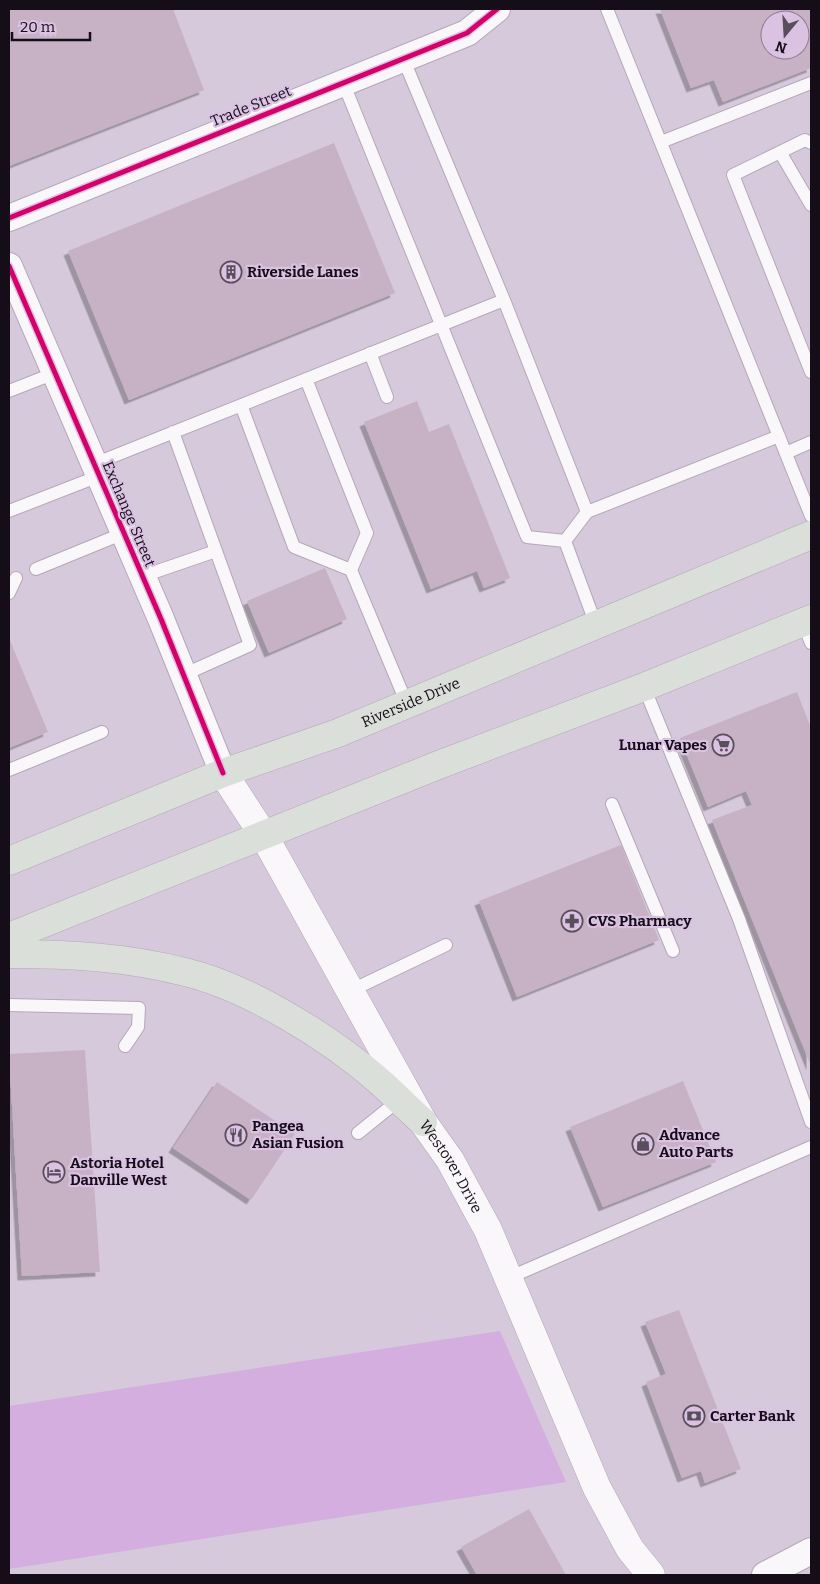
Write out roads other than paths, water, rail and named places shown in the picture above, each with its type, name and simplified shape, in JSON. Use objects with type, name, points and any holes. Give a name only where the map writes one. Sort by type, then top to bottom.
[{"type":"main road","name":"Riverside Drive","points":[[9,861],[223,773],[338,733],[811,535]]},
{"type":"main road","points":[[9,937],[450,760],[808,628]]},
{"type":"main road","name":"Westover Drive","points":[[223,773],[264,836],[423,1122],[450,1160],[488,1230],[597,1488],[630,1549],[650,1575]]},
{"type":"main road","points":[[9,954],[68,954],[128,960],[186,972],[221,983],[276,1010],[329,1042],[378,1080],[423,1122]]},
{"type":"street","name":"Trade Street","points":[[9,218],[467,32],[497,9]]},
{"type":"street","name":"Exchange Street","points":[[9,266],[124,533],[223,773]]},
{"type":"street","points":[[765,1575],[811,1551]]},
{"type":"lane","points":[[607,9],[811,516]]},
{"type":"lane","points":[[403,58],[504,300],[587,512]]},
{"type":"lane","points":[[343,82],[527,537],[565,541]]},
{"type":"lane","points":[[661,142],[811,83]]},
{"type":"lane","points":[[811,143],[805,140],[733,175],[811,372]]},
{"type":"lane","points":[[780,152],[811,205]]},
{"type":"lane","points":[[9,511],[173,432],[504,300]]},
{"type":"lane","points":[[370,354],[387,397]]},
{"type":"lane","points":[[9,391],[55,373]]},
{"type":"lane","points":[[306,379],[367,533],[351,570]]},
{"type":"lane","points":[[241,405],[294,547],[351,570],[407,704]]},
{"type":"lane","points":[[173,432],[250,645],[183,675]]},
{"type":"lane","points":[[565,541],[587,512],[779,436]]},
{"type":"lane","points":[[786,453],[811,442]]},
{"type":"lane","points":[[36,569],[124,533]]},
{"type":"lane","points":[[565,541],[596,625]]},
{"type":"lane","points":[[142,576],[216,551]]},
{"type":"lane","points":[[9,593],[16,578]]},
{"type":"lane","points":[[644,687],[739,918],[811,1122]]},
{"type":"lane","points":[[9,770],[102,732]]},
{"type":"lane","points":[[612,804],[673,951]]},
{"type":"lane","points":[[350,991],[446,945]]},
{"type":"lane","points":[[9,1005],[139,1008],[138,1028],[125,1046]]},
{"type":"lane","points":[[358,1133],[399,1100]]},
{"type":"lane","points":[[508,1278],[811,1147]]},
{"type":"place","name":"Riverside Lanes","points":[[231,272]]},
{"type":"place","name":"Lunar Vapes","points":[[723,745]]},
{"type":"place","name":"CVS Pharmacy","points":[[572,921]]},
{"type":"place","name":"Pangea Asian Fusion","points":[[236,1135]]},
{"type":"place","name":"Advance Auto Parts","points":[[643,1144]]},
{"type":"place","name":"Astoria Hotel Danville West","points":[[54,1172]]},
{"type":"place","name":"Carter Bank","points":[[694,1416]]}]
